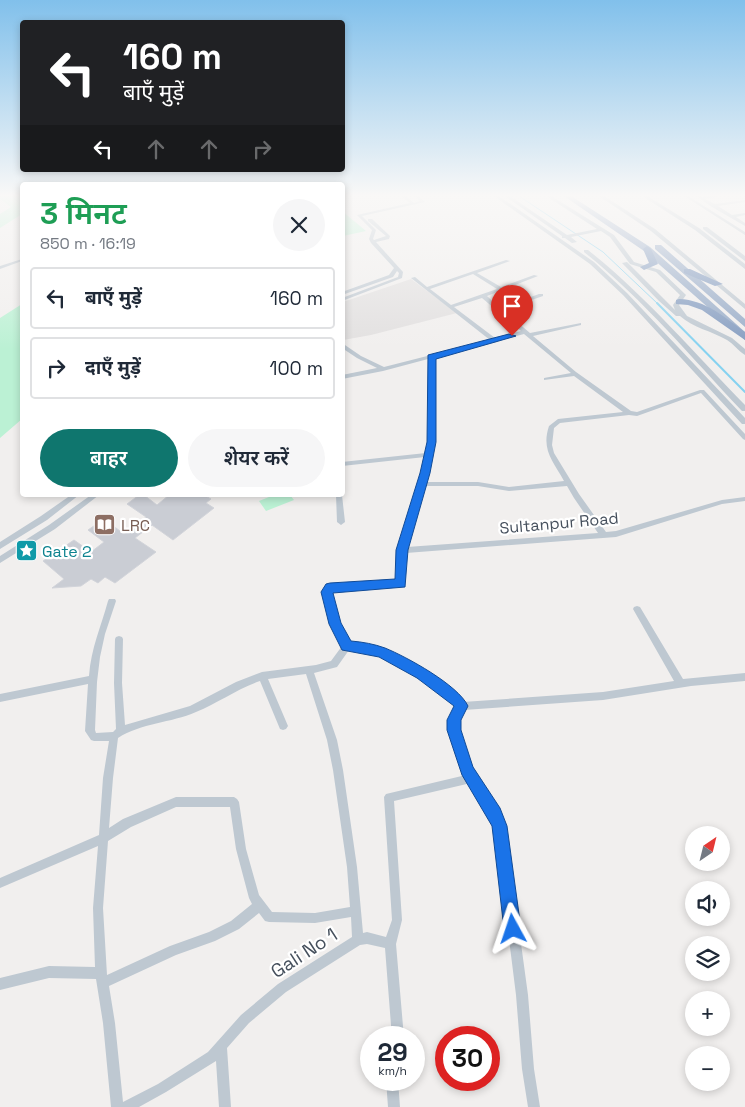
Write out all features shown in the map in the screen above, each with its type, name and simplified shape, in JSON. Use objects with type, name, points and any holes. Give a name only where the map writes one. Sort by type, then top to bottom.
[{"type":"highway","points":[[642,246],[745,337]]},
{"type":"highway","points":[[656,246],[687,271],[745,324]]},
{"type":"highway","points":[[644,268],[654,264],[647,249]]},
{"type":"highway","points":[[687,271],[718,284]]},
{"type":"highway","points":[[678,302],[688,302],[707,309],[745,337]]},
{"type":"street","points":[[345,299],[395,282],[401,273],[376,246]]},
{"type":"street","points":[[568,246],[592,263],[624,294],[745,422]]},
{"type":"street","points":[[583,246],[610,268],[638,296],[745,409]]},
{"type":"street","points":[[616,246],[621,258],[660,300],[690,323],[726,340],[745,354]]},
{"type":"street","points":[[619,246],[632,264],[660,273],[682,293],[683,298],[676,307],[686,317],[730,339],[745,354]]},
{"type":"street","points":[[673,246],[745,307]]},
{"type":"street","points":[[718,246],[745,267]]},
{"type":"street","points":[[728,246],[745,259]]},
{"type":"street","points":[[0,268],[20,261]]},
{"type":"street","points":[[428,288],[508,261]]},
{"type":"street","points":[[0,272],[20,265]]},
{"type":"street","points":[[345,293],[391,276],[397,268]]},
{"type":"street","points":[[634,273],[636,269],[644,268]]},
{"type":"street","points":[[474,273],[500,289]]},
{"type":"street","points":[[453,306],[536,276]]},
{"type":"street","points":[[414,278],[453,306],[495,341]]},
{"type":"street","points":[[499,310],[541,295]]},
{"type":"street","points":[[483,296],[575,374],[629,413]]},
{"type":"street","points":[[660,300],[678,302]]},
{"type":"street","points":[[345,376],[526,334],[579,324]]},
{"type":"street","points":[[345,347],[359,357],[383,369]]},
{"type":"street","points":[[347,646],[335,624],[327,589],[398,585],[402,581],[402,550],[422,484],[428,455],[432,417],[432,357]]},
{"type":"street","points":[[546,379],[575,374]]},
{"type":"street","points":[[604,536],[549,449],[552,423],[629,413],[637,414],[702,392],[745,438]]},
{"type":"street","points":[[345,464],[428,455]]},
{"type":"street","points":[[422,484],[478,484],[509,489],[569,483]]},
{"type":"street","points":[[0,546],[73,497]]},
{"type":"street","points":[[0,560],[52,527],[93,497]]},
{"type":"street","points":[[339,497],[341,522]]},
{"type":"street","name":"Sultanpur Road","points":[[402,550],[556,537],[604,536],[630,531],[722,502],[745,499]]},
{"type":"street","points":[[112,601],[107,622],[101,634],[93,679],[91,734],[98,738],[118,734],[186,712],[240,683],[262,676],[309,671],[334,664],[347,646]]},
{"type":"street","points":[[637,609],[680,684]]},
{"type":"street","points":[[117,1107],[109,1023],[101,978],[98,908],[103,838],[118,734],[119,639]]},
{"type":"street","points":[[347,646],[368,648],[383,653],[422,674],[456,699],[461,706]]},
{"type":"street","points":[[309,671],[335,753],[356,911],[358,940]]},
{"type":"street","points":[[262,676],[282,726]]},
{"type":"street","points":[[461,706],[604,696],[680,684],[745,677]]},
{"type":"street","points":[[0,698],[93,679]]},
{"type":"street","points":[[461,706],[453,725],[472,778],[500,826],[522,995],[528,1069],[534,1107]]},
{"type":"street","points":[[397,1026],[390,944],[398,920],[389,797],[472,778]]},
{"type":"street","points":[[0,883],[103,838],[127,823],[176,802],[234,802],[241,849],[254,898],[269,917],[315,918],[356,911]]},
{"type":"street","points":[[0,984],[49,972],[101,978],[211,937],[235,925],[260,905]]},
{"type":"street","name":"Gali No 1","points":[[126,1107],[162,1088],[212,1056],[245,1019],[282,988],[358,940],[367,938],[390,944]]},
{"type":"street","points":[[221,1046],[225,1107]]},
{"type":"street","points":[[393,1091],[394,1107]]},
{"type":"shaded area","points":[[411,279],[457,313],[371,335],[345,340],[345,301]]},
{"type":"green space","points":[[20,305],[20,421],[0,438],[0,318]]},
{"type":"green space","points":[[269,497],[292,497],[294,500],[266,511],[259,501]]},
{"type":"building","points":[[136,497],[147,497],[157,505],[167,497],[208,497],[211,499],[206,503],[214,508],[173,540],[152,525],[135,538],[156,552],[115,583],[105,577],[98,583],[91,579],[81,586],[52,588],[64,579],[43,561],[74,540],[91,552],[104,542],[88,530],[104,519],[124,534],[146,517],[127,504]]},
{"type":"waterway","points":[[593,246],[603,252],[658,304]]},
{"type":"waterway","points":[[658,304],[745,392]]},
{"type":"place","name":"LRC","points":[[105,525]]},
{"type":"place","name":"Gate 2","points":[[26,551]]},
{"type":"route","points":[[512,336],[432,357],[432,442],[425,473],[402,550],[401,584],[394,586],[330,587],[326,592],[335,624],[347,646],[368,648],[383,653],[422,674],[456,699],[461,706],[454,720],[454,730],[467,770],[500,826],[513,929]]}]
